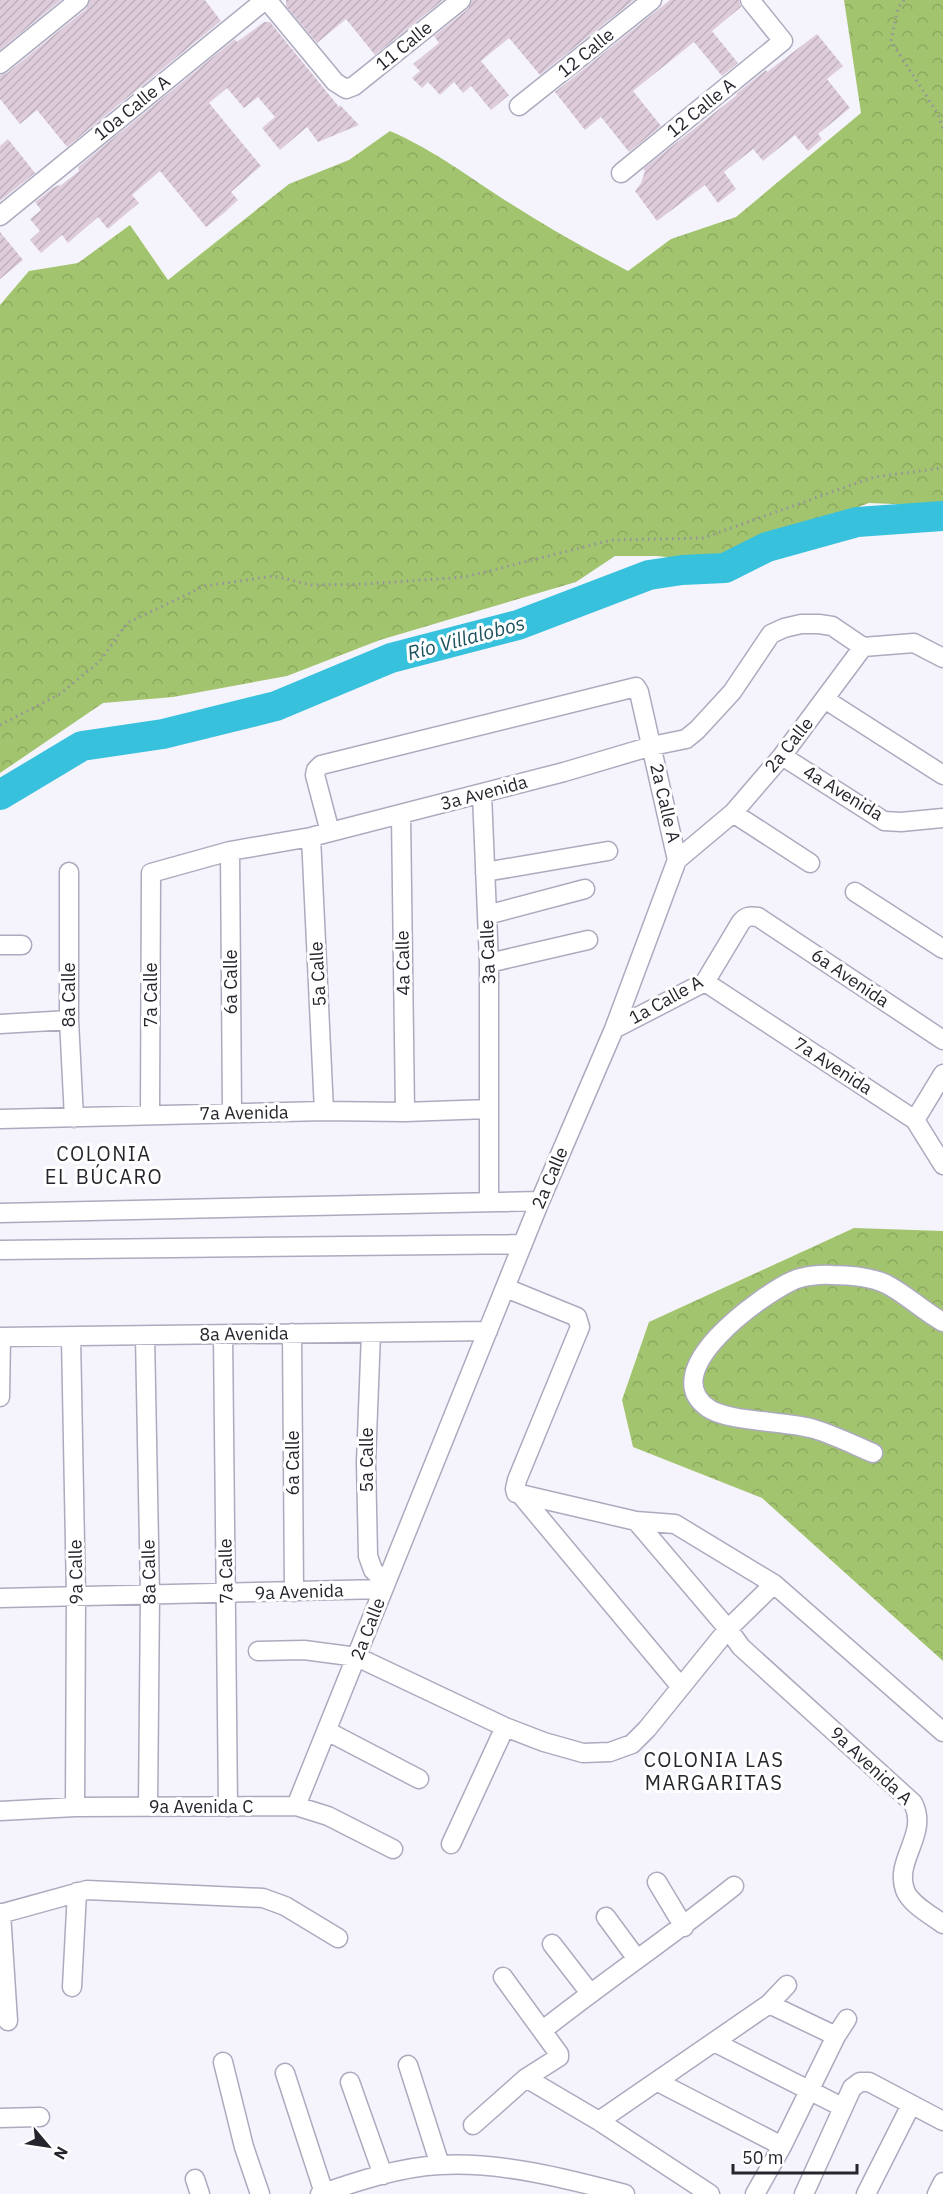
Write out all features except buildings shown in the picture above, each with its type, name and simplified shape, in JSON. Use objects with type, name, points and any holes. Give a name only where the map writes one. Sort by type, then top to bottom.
[{"type":"street","points":[[0,64],[79,0]]},
{"type":"street","name":"11 Calle","points":[[266,0],[335,82],[346,89],[354,86],[461,0]]},
{"type":"street","name":"10a Calle A","points":[[0,216],[266,0]]},
{"type":"street","name":"12 Calle","points":[[519,106],[652,0]]},
{"type":"street","name":"12 Calle A","points":[[621,173],[782,42],[783,40],[750,0]]},
{"type":"street","name":"3a Avenida","points":[[151,876],[154,871],[230,851],[311,837],[401,815],[652,746],[686,739],[732,692],[771,634],[784,628],[819,624],[832,626],[864,647]]},
{"type":"street","points":[[864,647],[914,643],[943,658]]},
{"type":"street","name":"2a Calle","points":[[296,1806],[540,1201],[614,1029],[677,860],[733,813],[782,756],[864,647]]},
{"type":"street","name":"2a Calle A","points":[[330,832],[315,775],[321,765],[636,687],[652,746],[659,786],[673,834],[677,860]]},
{"type":"street","points":[[826,700],[943,775]]},
{"type":"street","name":"4a Avenida","points":[[782,756],[884,820],[901,822],[943,819]]},
{"type":"street","name":"3a Calle","points":[[482,794],[489,963],[489,1203]]},
{"type":"street","points":[[733,813],[810,863]]},
{"type":"street","name":"4a Calle","points":[[401,815],[405,1112]]},
{"type":"street","name":"5a Calle","points":[[311,837],[324,1111]]},
{"type":"street","name":"6a Calle","points":[[230,851],[232,1113]]},
{"type":"street","points":[[485,872],[608,851]]},
{"type":"street","name":"8a Calle","points":[[69,872],[69,1020],[74,1118]]},
{"type":"street","name":"7a Calle","points":[[150,1115],[151,876]]},
{"type":"street","points":[[487,915],[585,889]]},
{"type":"street","points":[[855,892],[943,949]]},
{"type":"street","name":"1a Calle A","points":[[614,1029],[705,982],[745,917],[758,916]]},
{"type":"street","name":"6a Avenida","points":[[758,916],[943,1040]]},
{"type":"street","points":[[489,963],[588,940]]},
{"type":"street","points":[[0,945],[22,945]]},
{"type":"street","name":"7a Avenida","points":[[705,982],[915,1120],[943,1166]]},
{"type":"street","points":[[0,1024],[69,1020]]},
{"type":"street","points":[[915,1120],[943,1074]]},
{"type":"street","name":"7a Avenida","points":[[0,1119],[489,1109]]},
{"type":"street","points":[[0,1213],[540,1201]]},
{"type":"street","points":[[0,1250],[523,1244]]},
{"type":"street","points":[[873,1453],[814,1429],[724,1415],[708,1409],[696,1397],[693,1387],[694,1372],[701,1356],[749,1308],[794,1280],[831,1274],[864,1278],[884,1284],[943,1322]]},
{"type":"street","points":[[506,1288],[577,1317],[580,1323],[517,1480],[514,1489],[516,1493],[636,1521],[675,1524],[774,1584],[943,1732]]},
{"type":"street","name":"8a Avenida","points":[[1,1337],[488,1331]]},
{"type":"street","name":"6a Calle","points":[[292,1333],[294,1592]]},
{"type":"street","name":"5a Calle","points":[[370,1333],[366,1462],[368,1556],[373,1570],[384,1586]]},
{"type":"street","name":"7a Calle","points":[[223,1335],[228,1807]]},
{"type":"street","name":"8a Calle","points":[[145,1336],[150,1595],[148,1807]]},
{"type":"street","points":[[0,1397],[1,1337]]},
{"type":"street","name":"9a Calle","points":[[71,1337],[76,1596],[75,1807]]},
{"type":"street","points":[[520,1494],[681,1687]]},
{"type":"street","name":"9a Avenida A","points":[[636,1521],[741,1647],[913,1803],[918,1814],[918,1824],[903,1877],[905,1891],[919,1907],[943,1924]]},
{"type":"street","points":[[258,1651],[304,1650],[357,1657],[505,1727],[544,1742],[583,1753],[610,1752],[632,1744],[728,1629],[774,1584]]},
{"type":"street","name":"9a Avenida","points":[[0,1598],[294,1592],[384,1586]]},
{"type":"street","points":[[451,1844],[505,1727]]},
{"type":"street","points":[[327,1731],[419,1779]]},
{"type":"street","name":"9a Avenida C","points":[[0,1811],[75,1807],[296,1806],[328,1816],[393,1849]]},
{"type":"street","points":[[657,1882],[684,1926]]},
{"type":"street","points":[[543,2030],[734,1887]]},
{"type":"street","points":[[8,2021],[1,1914],[77,1892],[87,1890],[263,1898],[285,1906],[338,1938]]},
{"type":"street","points":[[72,1987],[77,1892]]},
{"type":"street","points":[[606,1917],[637,1959]]},
{"type":"street","points":[[552,1944],[590,1993]]},
{"type":"street","points":[[473,2125],[526,2078],[559,2057],[543,2030],[504,1977]]},
{"type":"street","points":[[599,2121],[769,2004],[787,1985]]},
{"type":"street","points":[[769,2004],[836,2036]]},
{"type":"street","points":[[755,2194],[782,2146],[836,2036],[847,2019]]},
{"type":"street","points":[[714,2042],[842,2107]]},
{"type":"street","points":[[223,2062],[244,2146],[260,2194]]},
{"type":"street","points":[[408,2065],[440,2165]]},
{"type":"street","points":[[285,2073],[322,2193],[383,2175],[440,2165],[484,2166],[565,2178],[625,2194]]},
{"type":"street","points":[[526,2078],[599,2121],[710,2194]]},
{"type":"street","points":[[350,2082],[383,2175]]},
{"type":"street","points":[[658,2082],[782,2146]]},
{"type":"street","points":[[804,2194],[842,2107],[852,2088],[860,2082],[869,2082],[943,2121]]},
{"type":"street","points":[[866,2194],[911,2105]]},
{"type":"street","points":[[0,2118],[40,2117]]},
{"type":"street","points":[[937,2194],[943,2182]]},
{"type":"path","points":[[904,0],[898,8],[891,41],[938,114],[943,129]]},
{"type":"path","points":[[0,725],[60,694],[99,661],[127,623],[205,586],[274,576],[312,585],[465,577],[611,540],[703,538],[874,477],[943,468]]},
{"type":"green space","points":[[844,0],[943,0],[943,506],[869,503],[709,561],[656,556],[615,556],[576,582],[380,640],[287,676],[173,697],[103,703],[0,773],[0,305],[29,271],[78,263],[130,225],[168,280],[289,184],[349,160],[390,131],[424,148],[543,224],[628,271],[671,239],[736,217],[861,113]]},
{"type":"green space","points":[[854,1228],[943,1231],[943,1661],[762,1498],[633,1447],[622,1400],[649,1322]]},
{"type":"waterway","name":"Río Villalobos","points":[[0,795],[82,746],[163,734],[276,706],[391,658],[518,625],[649,575],[682,570],[725,568],[767,547],[857,522],[943,516]]},
{"type":"district","name":"COLONIA EL BÚCARO","points":[[104,1166]]},
{"type":"district","name":"COLONIA LAS MARGARITAS","points":[[714,1772]]}]
